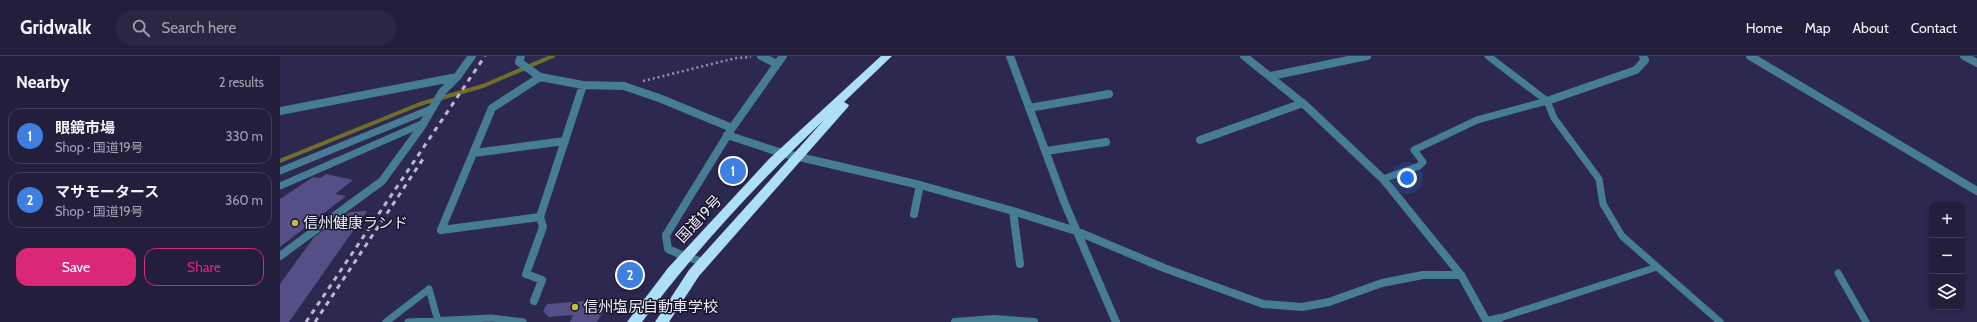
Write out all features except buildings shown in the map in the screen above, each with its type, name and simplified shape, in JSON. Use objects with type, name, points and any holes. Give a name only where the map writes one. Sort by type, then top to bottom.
[{"type":"highway","name":"国道19号","points":[[634,322],[672,271],[782,153],[862,77],[887,56]]},
{"type":"highway","name":"国道19号","points":[[662,322],[694,273],[851,97],[862,77]]},
{"type":"street","points":[[280,256],[382,181],[424,123],[442,92],[457,76],[472,56]]},
{"type":"street","points":[[521,56],[519,62],[540,77],[583,85],[624,86],[659,98],[732,128]]},
{"type":"street","points":[[761,56],[777,64]]},
{"type":"street","points":[[704,262],[686,257],[668,249],[666,235],[732,128],[783,56]]},
{"type":"street","points":[[1010,56],[1076,231],[1116,322]]},
{"type":"street","points":[[1244,56],[1271,76],[1303,104],[1383,179],[1461,275],[1487,321],[1504,320]]},
{"type":"street","points":[[1271,76],[1367,56]]},
{"type":"street","points":[[1547,101],[1636,70],[1645,60],[1643,56]]},
{"type":"street","points":[[1750,56],[1977,191]]},
{"type":"street","points":[[1964,56],[1977,64]]},
{"type":"street","points":[[280,111],[457,76]]},
{"type":"street","points":[[540,77],[492,108],[441,230],[540,217]]},
{"type":"street","points":[[534,300],[542,280],[526,274],[543,226],[540,217],[583,85]]},
{"type":"street","points":[[1029,108],[1109,94]]},
{"type":"street","points":[[1200,140],[1303,104]]},
{"type":"street","points":[[727,136],[782,153],[920,185],[1013,211],[1076,231],[1199,281],[1263,304],[1281,307],[1302,307],[1329,302],[1382,283],[1423,275],[1461,275]]},
{"type":"street","points":[[474,153],[565,141]]},
{"type":"street","points":[[1046,152],[1106,142]]},
{"type":"street","points":[[914,214],[920,185]]},
{"type":"street","points":[[1013,211],[1020,264]]},
{"type":"street","points":[[955,322],[976,319],[1015,319],[1034,322]]},
{"type":"lane","points":[[1488,56],[1547,101],[1554,118],[1599,179],[1602,204],[1622,236],[1720,322]]},
{"type":"lane","points":[[1383,179],[1420,166],[1424,162],[1414,150],[1477,120],[1547,101]]},
{"type":"lane","points":[[280,171],[431,109]]},
{"type":"lane","points":[[280,186],[424,123]]},
{"type":"lane","points":[[1504,320],[1657,267]]},
{"type":"lane","points":[[1838,273],[1866,322]]},
{"type":"lane","points":[[386,322],[429,290],[432,321]]},
{"type":"lane","points":[[408,322],[473,321],[491,318],[523,322]]},
{"type":"path","points":[[624,86],[736,58],[761,56]]},
{"type":"waterway","points":[[280,161],[420,104],[483,86],[553,56]]},
{"type":"railway","points":[[306,322],[485,56]]},
{"type":"railway","points":[[315,322],[425,156]]},
{"type":"place","name":"眼鏡市場","points":[[733,171]]},
{"type":"place","name":"信州健康ランド","points":[[295,223]]},
{"type":"place","name":"マサモータース","points":[[630,275]]},
{"type":"place","name":"信州塩尻自動車学校","points":[[575,307]]}]
